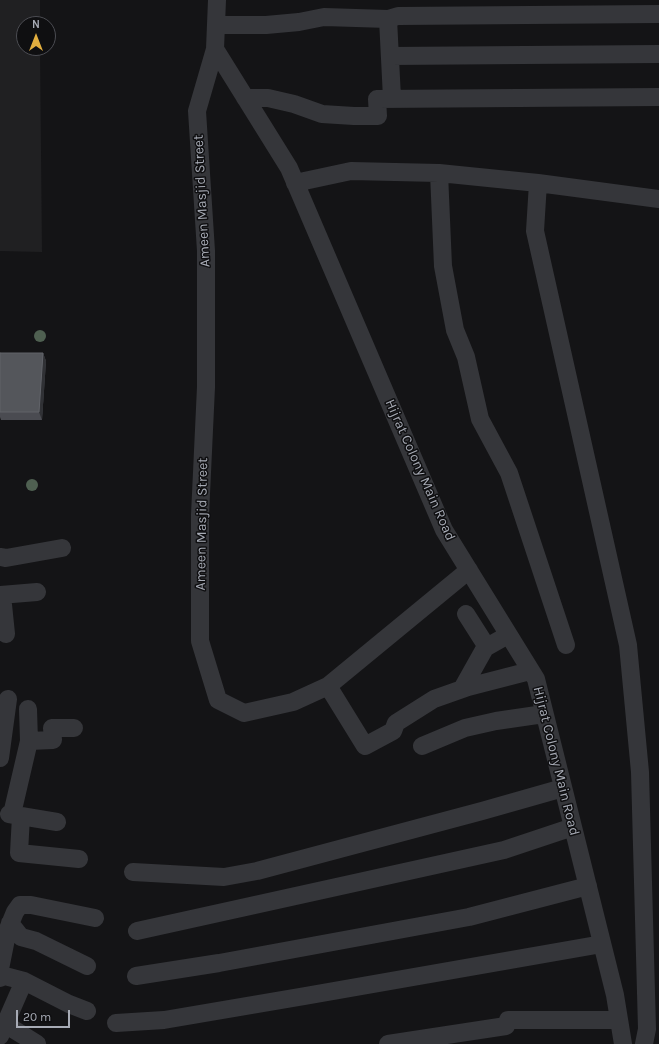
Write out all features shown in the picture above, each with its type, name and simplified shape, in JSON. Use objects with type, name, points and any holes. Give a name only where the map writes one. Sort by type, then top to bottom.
[{"type":"street","points":[[215,49],[217,0]]},
{"type":"street","points":[[216,25],[266,25],[299,22],[324,17],[388,20],[398,16],[659,14]]},
{"type":"street","points":[[388,20],[392,98]]},
{"type":"street","name":"Hijrat Colony Main Road","points":[[215,49],[289,168],[444,530],[536,679],[615,995],[623,1044]]},
{"type":"street","name":"Ameen Masjid Street","points":[[215,49],[197,111],[206,251],[206,387],[200,516],[200,641],[218,700],[244,713],[293,702],[328,686],[469,570]]},
{"type":"street","points":[[390,56],[659,54]]},
{"type":"street","points":[[245,98],[268,98],[294,104],[322,114],[378,116],[377,99],[659,97]]},
{"type":"street","points":[[295,184],[350,172],[439,173],[659,199]]},
{"type":"street","points":[[439,173],[443,266],[455,330],[466,357],[480,419],[509,473],[566,645]]},
{"type":"street","points":[[538,184],[535,231],[628,645],[640,772],[647,1030],[644,1044]]},
{"type":"street","points":[[0,557],[6,558],[62,548]]},
{"type":"street","points":[[6,634],[1,595],[37,592]]},
{"type":"street","points":[[466,614],[487,647]]},
{"type":"street","points":[[462,689],[485,648],[508,635]]},
{"type":"street","points":[[328,686],[365,746],[393,731],[396,723],[434,699],[462,689],[530,671]]},
{"type":"street","points":[[0,758],[8,699]]},
{"type":"street","points":[[28,709],[29,741],[11,814],[19,853],[79,859]]},
{"type":"street","points":[[422,746],[465,728],[496,721],[544,714]]},
{"type":"street","points":[[29,741],[53,740],[52,728],[74,728]]},
{"type":"street","points":[[133,872],[224,877],[257,871],[563,788]]},
{"type":"street","points":[[11,814],[58,822]]},
{"type":"street","points":[[137,931],[504,850],[573,827]]},
{"type":"street","points":[[136,976],[219,963],[469,917],[588,886]]},
{"type":"street","points":[[0,969],[6,926],[20,905],[31,905],[95,918]]},
{"type":"street","points":[[6,926],[21,937],[36,941],[87,966]]},
{"type":"street","points":[[116,1023],[164,1020],[602,944]]},
{"type":"street","points":[[0,978],[5,976],[24,980],[69,1004],[86,1011]]},
{"type":"street","points":[[24,980],[3,1030],[37,1044]]},
{"type":"street","points":[[388,1044],[506,1026],[508,1020],[619,1020]]},
{"type":"shaded area","points":[[0,0],[40,0],[40,16],[16,16],[16,56],[40,56],[42,252],[0,251]]},
{"type":"building","points":[[0,353],[43,353],[39,412],[0,412]]}]
